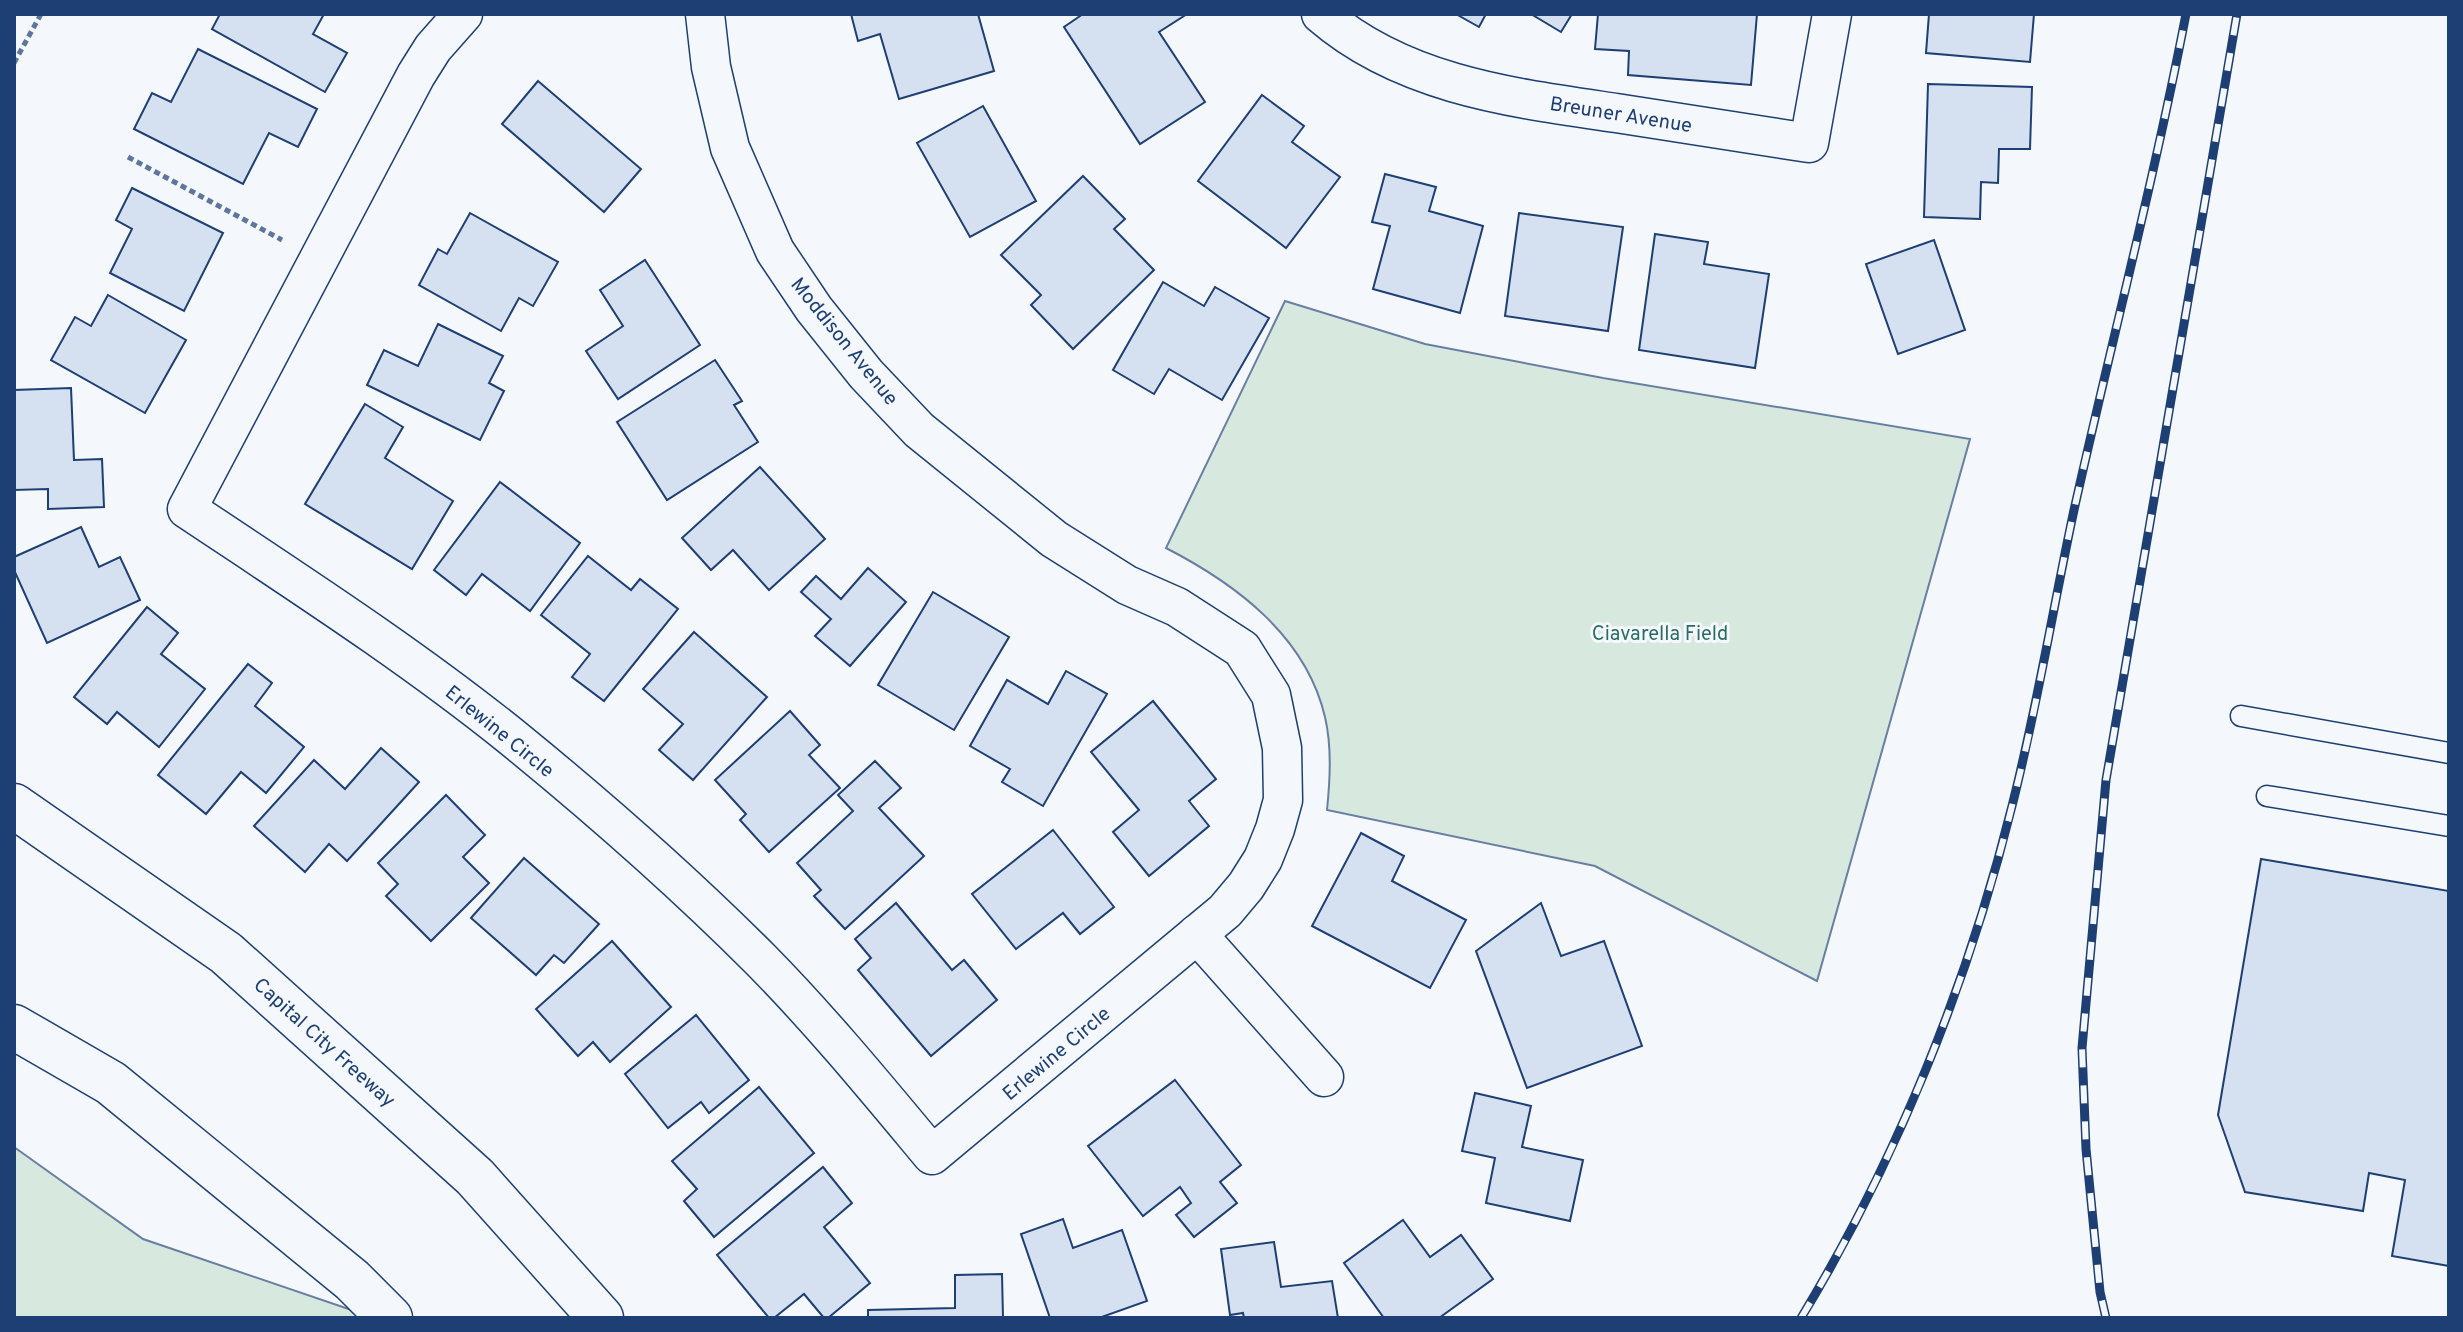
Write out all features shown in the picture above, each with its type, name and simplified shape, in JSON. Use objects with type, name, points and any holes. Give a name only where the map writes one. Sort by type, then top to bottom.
[{"type":"highway","name":"Capital City Freeway","points":[[14,806],[226,953],[475,1177],[601,1318]]},
{"type":"highway","points":[[14,1027],[111,1083],[352,1280],[390,1318]]},
{"type":"street","name":"Erlewine Circle","points":[[463,14],[433,48],[416,75],[187,509],[383,639],[513,738],[641,847],[761,960],[849,1056],[932,1155],[1225,911],[1263,859],[1283,800],[1282,748],[1271,695],[1242,649]]},
{"type":"street","name":"Moddison Avenue","points":[[705,14],[711,67],[730,148],[775,251],[814,309],[866,374],[919,430],[1054,539],[1127,585],[1177,607],[1242,649]]},
{"type":"street","name":"Breuner Avenue","points":[[1321,14],[1335,26],[1408,67],[1499,95],[1809,143],[1832,14]]},
{"type":"street","points":[[1197,934],[1324,1077]]},
{"type":"lane","points":[[2241,716],[2449,753]]},
{"type":"lane","points":[[2267,796],[2449,826]]},
{"type":"path","points":[[14,63],[41,14]]},
{"type":"path","points":[[128,157],[319,259]]},
{"type":"green space","name":"Ciavarella Field","points":[[1285,301],[1425,344],[1603,378],[1970,439],[1817,981],[1595,866],[1327,810],[1330,764],[1327,728],[1316,688],[1302,661],[1285,637],[1242,596],[1218,578],[1166,548]]},
{"type":"green space","points":[[14,1147],[143,1239],[375,1318],[14,1318]]},
{"type":"building","points":[[220,14],[324,14],[313,34],[347,53],[325,92],[212,29]]},
{"type":"building","points":[[851,14],[978,14],[994,71],[899,99],[880,34],[858,41]]},
{"type":"building","points":[[1083,14],[1187,14],[1159,32],[1205,102],[1140,144],[1064,27]]},
{"type":"building","points":[[1456,14],[1486,14],[1479,27]]},
{"type":"building","points":[[1531,14],[1572,14],[1561,32]]},
{"type":"building","points":[[1598,14],[1757,14],[1751,85],[1628,75],[1629,51],[1595,49]]},
{"type":"building","points":[[1929,14],[2034,14],[2030,62],[1926,53]]},
{"type":"building","points":[[198,49],[317,109],[298,147],[269,133],[243,184],[134,129],[152,93],[171,102]]},
{"type":"building","points":[[538,81],[641,169],[604,212],[502,124]]},
{"type":"building","points":[[1928,84],[2032,87],[2030,149],[1999,149],[1998,183],[1981,182],[1980,219],[1924,217]]},
{"type":"building","points":[[1262,95],[1304,126],[1292,142],[1340,177],[1286,248],[1198,181]]},
{"type":"building","points":[[983,106],[1036,201],[970,237],[917,143]]},
{"type":"building","points":[[1385,174],[1436,187],[1429,211],[1483,226],[1460,313],[1373,289],[1390,226],[1372,222]]},
{"type":"building","points":[[1083,176],[1125,219],[1114,229],[1154,270],[1073,349],[1031,305],[1041,295],[1001,255]]},
{"type":"building","points":[[132,188],[223,233],[184,311],[110,273],[132,229],[116,220]]},
{"type":"building","points":[[470,213],[558,262],[533,306],[519,298],[501,331],[419,285],[438,249],[447,254]]},
{"type":"building","points":[[1519,213],[1623,227],[1608,331],[1505,316]]},
{"type":"building","points":[[1655,234],[1708,242],[1704,264],[1769,274],[1755,368],[1639,350]]},
{"type":"building","points":[[1934,240],[1965,330],[1898,354],[1866,264]]},
{"type":"building","points":[[645,260],[700,345],[618,399],[586,351],[623,326],[600,290]]},
{"type":"building","points":[[1163,282],[1204,306],[1215,287],[1269,318],[1222,400],[1169,369],[1154,394],[1113,370]]},
{"type":"building","points":[[108,295],[186,340],[145,413],[51,360],[75,317],[91,326]]},
{"type":"building","points":[[438,324],[503,356],[489,383],[504,391],[480,440],[367,385],[384,350],[418,366]]},
{"type":"building","points":[[715,360],[742,401],[734,405],[758,442],[667,500],[617,422]]},
{"type":"building","points":[[71,388],[74,460],[102,459],[104,507],[48,509],[48,489],[14,490],[14,390]]},
{"type":"building","points":[[365,404],[403,427],[385,458],[453,501],[412,569],[305,504]]},
{"type":"building","points":[[760,467],[825,539],[769,590],[733,550],[711,570],[682,538]]},
{"type":"building","points":[[500,482],[580,543],[530,611],[482,574],[466,595],[434,570]]},
{"type":"building","points":[[81,527],[99,567],[120,557],[140,600],[47,643],[14,570],[14,557]]},
{"type":"building","points":[[588,556],[631,590],[640,579],[678,609],[604,701],[572,677],[590,654],[541,615]]},
{"type":"building","points":[[868,568],[906,602],[850,666],[815,636],[831,619],[801,592],[816,576],[841,599]]},
{"type":"building","points":[[933,592],[1009,637],[954,730],[878,685]]},
{"type":"building","points":[[147,607],[178,633],[161,654],[205,689],[159,747],[117,712],[107,724],[74,697]]},
{"type":"building","points":[[694,632],[767,697],[693,780],[659,750],[683,724],[643,689]]},
{"type":"building","points":[[248,664],[272,683],[255,706],[304,747],[266,793],[241,772],[206,814],[158,775]]},
{"type":"building","points":[[1066,671],[1107,694],[1043,806],[1002,782],[1010,769],[970,746],[1007,680],[1048,704]]},
{"type":"building","points":[[1153,701],[1216,779],[1189,801],[1209,826],[1149,876],[1113,832],[1139,810],[1091,752]]},
{"type":"building","points":[[790,711],[820,745],[809,755],[840,788],[769,852],[740,820],[746,814],[715,780]]},
{"type":"building","points":[[381,748],[419,782],[347,861],[329,844],[305,872],[254,826],[314,760],[345,789]]},
{"type":"building","points":[[875,761],[901,788],[879,808],[924,856],[845,929],[814,896],[821,890],[797,863],[853,811],[838,795]]},
{"type":"building","points":[[446,795],[485,835],[463,857],[489,883],[431,941],[386,896],[398,884],[378,863]]},
{"type":"building","points":[[1053,830],[1114,907],[1080,934],[1063,913],[1016,949],[972,894]]},
{"type":"building","points":[[1361,833],[1404,856],[1392,881],[1466,920],[1430,988],[1312,926]]},
{"type":"building","points":[[524,858],[599,924],[564,963],[554,955],[536,975],[471,918]]},
{"type":"building","points":[[2261,859],[2449,891],[2449,1266],[2392,1256],[2405,1180],[2369,1173],[2363,1211],[2245,1192],[2218,1115]]},
{"type":"building","points":[[896,903],[952,970],[964,960],[997,1000],[931,1056],[858,970],[871,958],[855,939]]},
{"type":"building","points":[[1541,903],[1561,956],[1604,941],[1642,1046],[1527,1088],[1476,951]]},
{"type":"building","points":[[612,941],[671,1007],[610,1062],[593,1042],[578,1056],[536,1009]]},
{"type":"building","points":[[696,1015],[749,1080],[709,1113],[701,1102],[668,1128],[625,1074]]},
{"type":"building","points":[[1175,1080],[1241,1165],[1220,1182],[1237,1203],[1194,1237],[1176,1215],[1191,1203],[1180,1187],[1143,1216],[1088,1146]]},
{"type":"building","points":[[759,1087],[814,1153],[714,1237],[684,1201],[697,1189],[672,1161]]},
{"type":"building","points":[[1475,1093],[1531,1106],[1522,1147],[1583,1160],[1570,1221],[1486,1203],[1495,1158],[1462,1151]]},
{"type":"building","points":[[823,1167],[852,1203],[824,1227],[870,1283],[828,1318],[824,1318],[804,1294],[774,1318],[769,1318],[717,1255]]},
{"type":"building","points":[[1063,1219],[1073,1248],[1122,1230],[1147,1301],[1099,1318],[1050,1318],[1021,1234]]},
{"type":"building","points":[[1403,1220],[1430,1257],[1461,1235],[1493,1279],[1439,1318],[1384,1318],[1344,1263]]},
{"type":"building","points":[[1274,1242],[1281,1287],[1332,1281],[1338,1318],[1244,1318],[1243,1313],[1230,1315],[1221,1249]]},
{"type":"building","points":[[1002,1274],[1003,1318],[868,1318],[868,1310],[955,1308],[955,1275]]},
{"type":"railway","points":[[1801,1318],[1868,1197],[1926,1070],[1974,939],[1994,873],[2029,732],[2074,510],[2186,14]]},
{"type":"railway","points":[[2106,1318],[2100,1292],[2086,1149],[2082,1048],[2106,780],[2237,14]]}]
